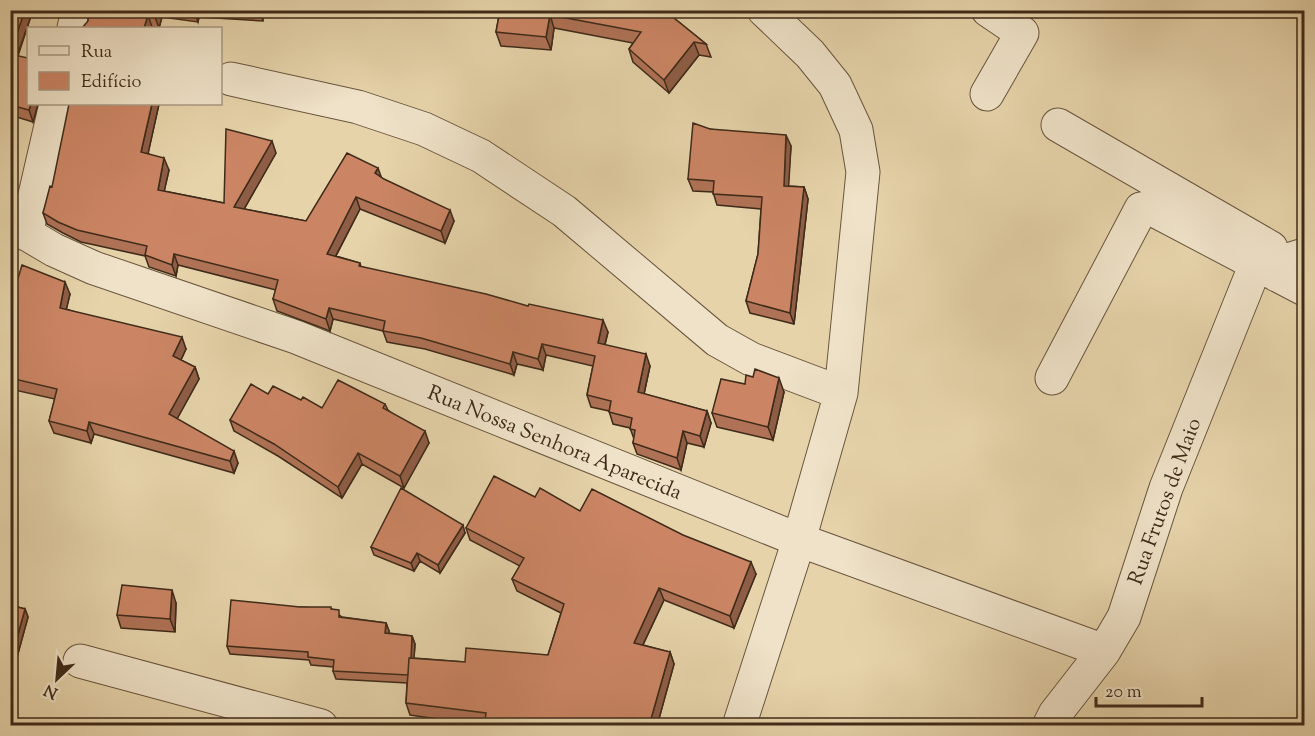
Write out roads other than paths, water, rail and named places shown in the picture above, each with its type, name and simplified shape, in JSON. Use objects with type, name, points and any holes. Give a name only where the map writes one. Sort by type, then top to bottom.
[{"type":"street","points":[[74,27],[78,10]]},
{"type":"street","points":[[987,94],[1022,33],[988,10]]},
{"type":"street","points":[[738,726],[799,540],[841,393],[863,172],[856,130],[835,85],[778,13]]},
{"type":"street","points":[[231,79],[358,107],[424,129],[481,156],[564,211],[717,340],[751,359],[841,393]]},
{"type":"street","points":[[18,229],[56,105]]},
{"type":"street","points":[[1058,124],[1287,269]]},
{"type":"street","points":[[1052,378],[1141,209],[1150,208],[1287,269]]},
{"type":"street","name":"Rua Nossa Senhora Aparecida","points":[[18,229],[94,268],[296,337],[799,540],[1104,651]]},
{"type":"street","name":"Rua Frutos de Maio","points":[[1049,726],[1055,714],[1104,651],[1124,617],[1166,488],[1287,269]]},
{"type":"street","points":[[80,661],[321,726]]}]
